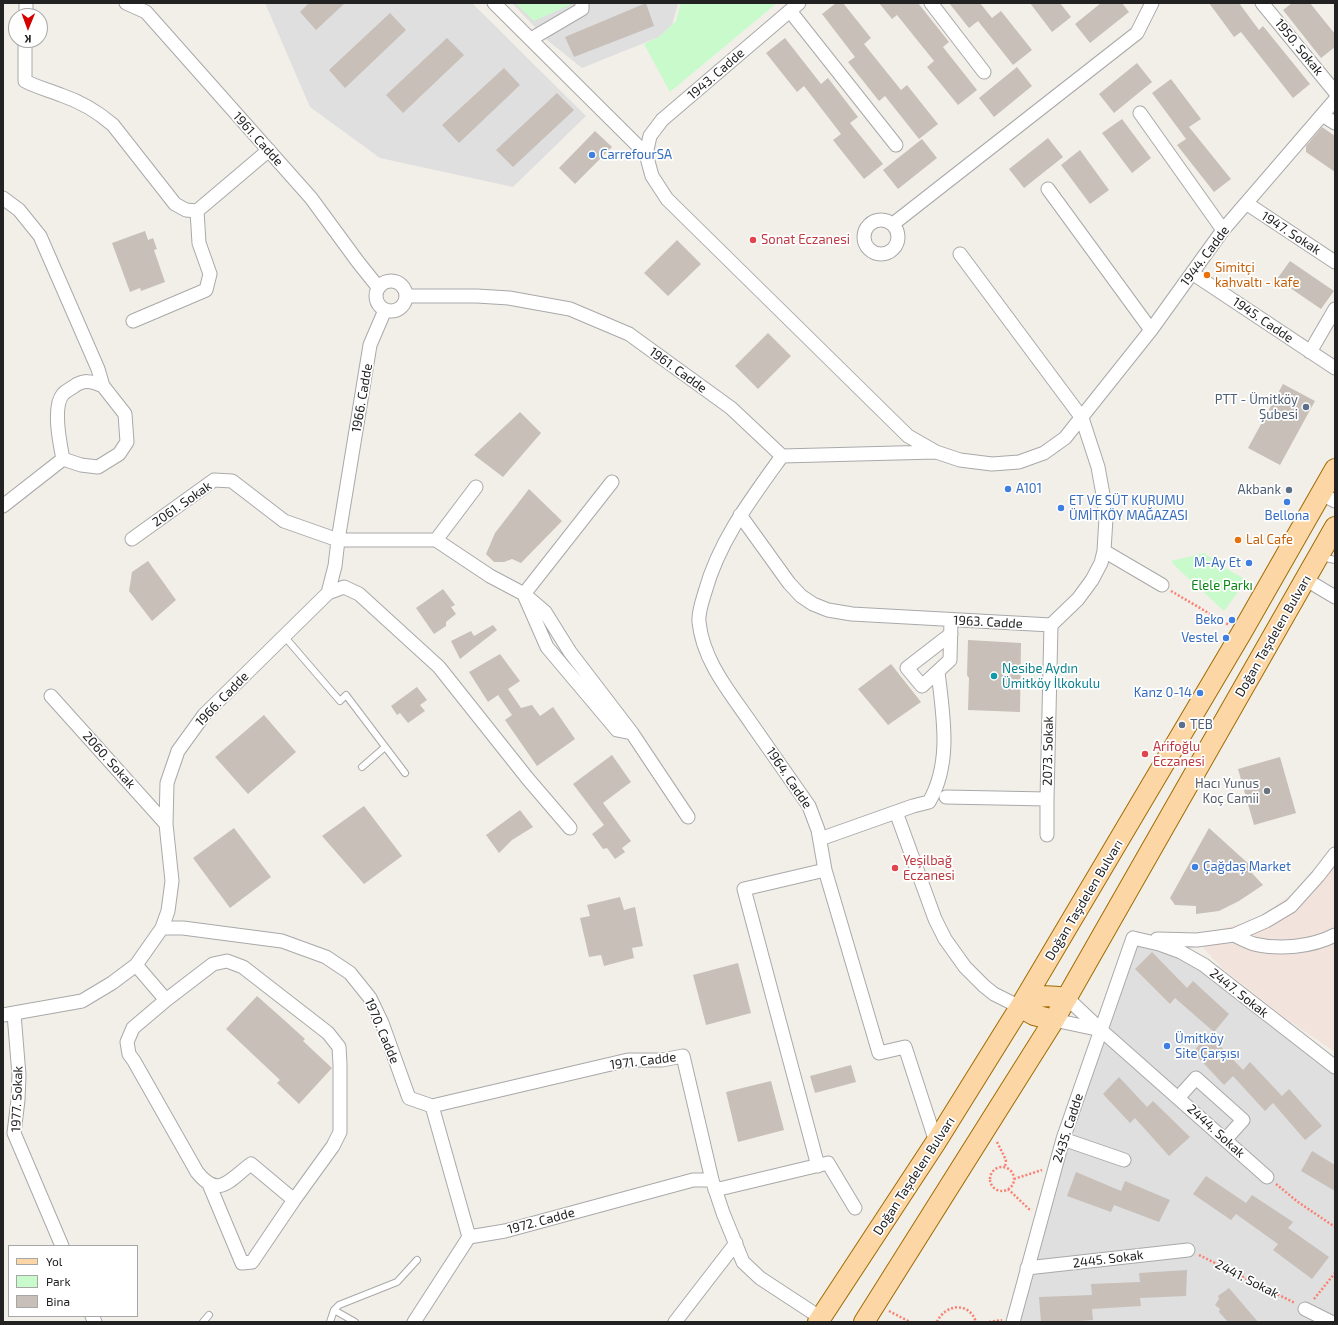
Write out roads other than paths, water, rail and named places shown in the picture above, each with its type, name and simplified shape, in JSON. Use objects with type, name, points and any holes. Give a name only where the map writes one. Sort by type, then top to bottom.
[{"type":"main road","name":"Doğan Taşdelen Bulvarı","points":[[819,1320],[936,1142],[1020,1007],[1242,632],[1328,497],[1335,469]]},
{"type":"main road","name":"Doğan Taşdelen Bulvarı","points":[[864,1322],[1054,1020],[1305,579],[1326,559],[1335,527]]},
{"type":"main road","points":[[1054,1020],[1034,1015],[1020,1007],[1039,996],[1049,995],[1067,998]]},
{"type":"street","name":"1961. Cadde","points":[[126,3],[148,8],[311,198],[378,287]]},
{"type":"street","points":[[494,3],[646,154],[652,176],[667,199],[908,436],[936,452]]},
{"type":"street","points":[[531,39],[582,9],[582,3]]},
{"type":"street","points":[[931,3],[984,72]]},
{"type":"street","points":[[893,224],[1136,32],[1152,3]]},
{"type":"street","name":"1950. Sokak","points":[[1262,3],[1335,92]]},
{"type":"street","points":[[795,7],[896,145]]},
{"type":"street","name":"1943. Cadde","points":[[646,154],[650,136],[662,120],[795,7]]},
{"type":"street","points":[[25,48],[25,81],[34,86],[62,95],[103,116],[112,125],[175,204],[186,210],[197,211],[269,150]]},
{"type":"street","name":"1944. Cadde","points":[[936,452],[960,460],[992,464],[1019,462],[1044,453],[1065,438],[1151,330],[1224,230],[1335,100]]},
{"type":"street","points":[[1140,113],[1224,230]]},
{"type":"street","points":[[1322,115],[1335,123]]},
{"type":"street","points":[[1048,189],[1151,330]]},
{"type":"street","points":[[3,198],[19,210],[40,236],[98,369],[103,386],[125,414],[127,442],[118,454],[98,467],[80,466],[63,459]]},
{"type":"street","name":"1947. Sokak","points":[[1246,203],[1335,262]]},
{"type":"street","points":[[133,321],[206,290],[210,274],[199,243],[197,211]]},
{"type":"street","points":[[960,254],[1082,418],[1102,482],[1106,518],[1104,552],[1101,563],[1092,580],[1078,599],[1051,625]]},
{"type":"street","name":"1945. Cadde","points":[[1192,272],[1335,368]]},
{"type":"street","points":[[386,281],[396,281],[404,287],[406,296],[403,306],[394,311],[384,310],[377,303],[376,298],[378,287],[386,281]]},
{"type":"street","name":"1961. Cadde","points":[[406,296],[477,296],[509,298],[570,309],[622,331],[629,334],[731,408],[782,456]]},
{"type":"street","points":[[1310,352],[1335,309]]},
{"type":"street","name":"1966. Cadde","points":[[8,1015],[82,1001],[112,983],[136,965],[162,928],[168,911],[172,881],[166,824],[167,783],[178,751],[204,715],[328,593],[335,566],[370,345],[384,310]]},
{"type":"street","points":[[63,459],[58,438],[57,412],[62,395],[78,384],[90,380],[103,386]]},
{"type":"street","points":[[782,456],[936,452]]},
{"type":"street","name":"1964. Cadde","points":[[782,456],[740,515],[722,547],[707,584],[702,602],[699,621],[702,636],[707,652],[722,680],[809,806],[820,839],[826,870],[879,1053],[905,1047],[936,1142]]},
{"type":"street","points":[[3,506],[63,459]]},
{"type":"street","name":"2061. Sokak","points":[[132,538],[214,480],[232,481],[284,522],[338,540],[436,540]]},
{"type":"street","points":[[524,594],[612,482]]},
{"type":"street","points":[[476,487],[436,540],[490,576],[524,594],[547,647],[617,730],[632,733],[688,817]]},
{"type":"street","name":"1963. Cadde","points":[[740,515],[789,583],[801,596],[813,604],[828,610],[846,613],[1051,625]]},
{"type":"street","points":[[1104,552],[1162,585]]},
{"type":"street","points":[[1305,579],[1335,597]]},
{"type":"street","points":[[328,593],[344,588],[359,594],[439,667],[528,779],[570,828]]},
{"type":"street","points":[[951,620],[951,634],[950,660],[922,686],[907,668],[951,634]]},
{"type":"street","name":"2073. Sokak","points":[[946,797],[1047,799],[1051,625]]},
{"type":"street","points":[[820,839],[929,802],[938,781],[942,764],[944,744],[944,722],[938,672]]},
{"type":"street","name":"2060. Sokak","points":[[52,696],[166,824]]},
{"type":"street","points":[[1047,799],[1047,835]]},
{"type":"street","points":[[896,812],[935,919],[944,939],[965,967],[984,986],[994,994],[1020,1007]]},
{"type":"street","points":[[1133,938],[1198,940],[1234,936],[1266,921],[1291,906],[1318,876],[1335,854]]},
{"type":"street","points":[[826,870],[744,889],[818,1166],[828,1163],[855,1208]]},
{"type":"street","name":"1970. Cadde","points":[[162,928],[183,928],[282,941],[326,957],[350,973],[370,998],[382,1023],[409,1098],[432,1106]]},
{"type":"street","points":[[1234,936],[1254,943],[1276,947],[1307,944],[1326,940],[1335,935]]},
{"type":"street","name":"2435. Cadde","points":[[1013,1322],[1055,1165],[1133,938]]},
{"type":"street","name":"2447. Sokak","points":[[1133,938],[1159,944],[1181,952],[1204,965],[1335,1067]]},
{"type":"street","points":[[209,1184],[242,1263],[252,1262],[333,1146],[340,1132],[339,1047],[328,1034],[243,967],[227,961],[213,964],[166,1000],[133,1028],[127,1042],[129,1054],[203,1180],[218,1187],[228,1182],[251,1164],[294,1200]]},
{"type":"street","points":[[136,965],[166,1000]]},
{"type":"street","name":"2444. Sokak","points":[[1067,998],[1267,1177]]},
{"type":"street","name":"1977. Sokak","points":[[8,1015],[19,1075],[18,1100],[8,1132],[62,1245]]},
{"type":"street","name":"2444. Sokak","points":[[1054,1020],[1101,1030]]},
{"type":"street","name":"1971. Cadde","points":[[432,1106],[628,1060],[662,1060],[683,1056],[714,1185],[743,1262],[760,1278],[819,1320]]},
{"type":"street","points":[[1178,1098],[1196,1078],[1243,1120],[1225,1140]]},
{"type":"street","points":[[414,1322],[469,1237],[432,1106]]},
{"type":"street","points":[[1063,1140],[1124,1160]]},
{"type":"street","name":"1972. Cadde","points":[[469,1237],[505,1231],[693,1180],[714,1185],[818,1166]]},
{"type":"street","points":[[675,1322],[736,1243]]},
{"type":"street","name":"2445. Sokak","points":[[1027,1268],[1188,1250]]},
{"type":"street","points":[[1305,1309],[1330,1322]]},
{"type":"lane","points":[[284,636],[340,701],[346,696],[405,773]]},
{"type":"lane","points":[[362,767],[385,747]]},
{"type":"lane","points":[[330,1322],[334,1310],[339,1304],[397,1282],[417,1260]]},
{"type":"lane","points":[[334,1310],[356,1322]]},
{"type":"lane","points":[[203,1322],[209,1315]]},
{"type":"place","name":"CarrefourSA","points":[[592,155]]},
{"type":"place","name":"Sonat Eczanesi","points":[[753,240]]},
{"type":"place","name":"Simitçi kahvaltı - kafe","points":[[1207,275]]},
{"type":"place","name":"PTT - Ümitköy Şubesi","points":[[1306,407]]},
{"type":"place","name":"A101","points":[[1008,489]]},
{"type":"place","name":"Akbank","points":[[1289,490]]},
{"type":"place","name":"Bellona","points":[[1287,502]]},
{"type":"place","name":"ET VE SÜT KURUMU ÜMİTKÖY MAĞAZASI","points":[[1061,508]]},
{"type":"place","name":"Lal Cafe","points":[[1238,540]]},
{"type":"place","name":"M-Ay Et","points":[[1249,563]]},
{"type":"place","name":"Beko","points":[[1232,620]]},
{"type":"place","name":"Vestel","points":[[1226,638]]},
{"type":"place","name":"Nesibe Aydın Ümitköy İlkokulu","points":[[994,676]]},
{"type":"place","name":"Kanz 0-14","points":[[1200,693]]},
{"type":"place","name":"TEB","points":[[1182,725]]},
{"type":"place","name":"Arifoğlu Eczanesi","points":[[1145,754]]},
{"type":"place","name":"Hacı Yunus Koç Camii","points":[[1267,791]]},
{"type":"place","name":"Çağdaş Market","points":[[1195,867]]},
{"type":"place","name":"Yeşilbağ Eczanesi","points":[[895,868]]},
{"type":"place","name":"Ümitköy Site Çarşısı","points":[[1167,1046]]},
{"type":"park label","name":"Elele Parkı","points":[[1222,586]]}]
